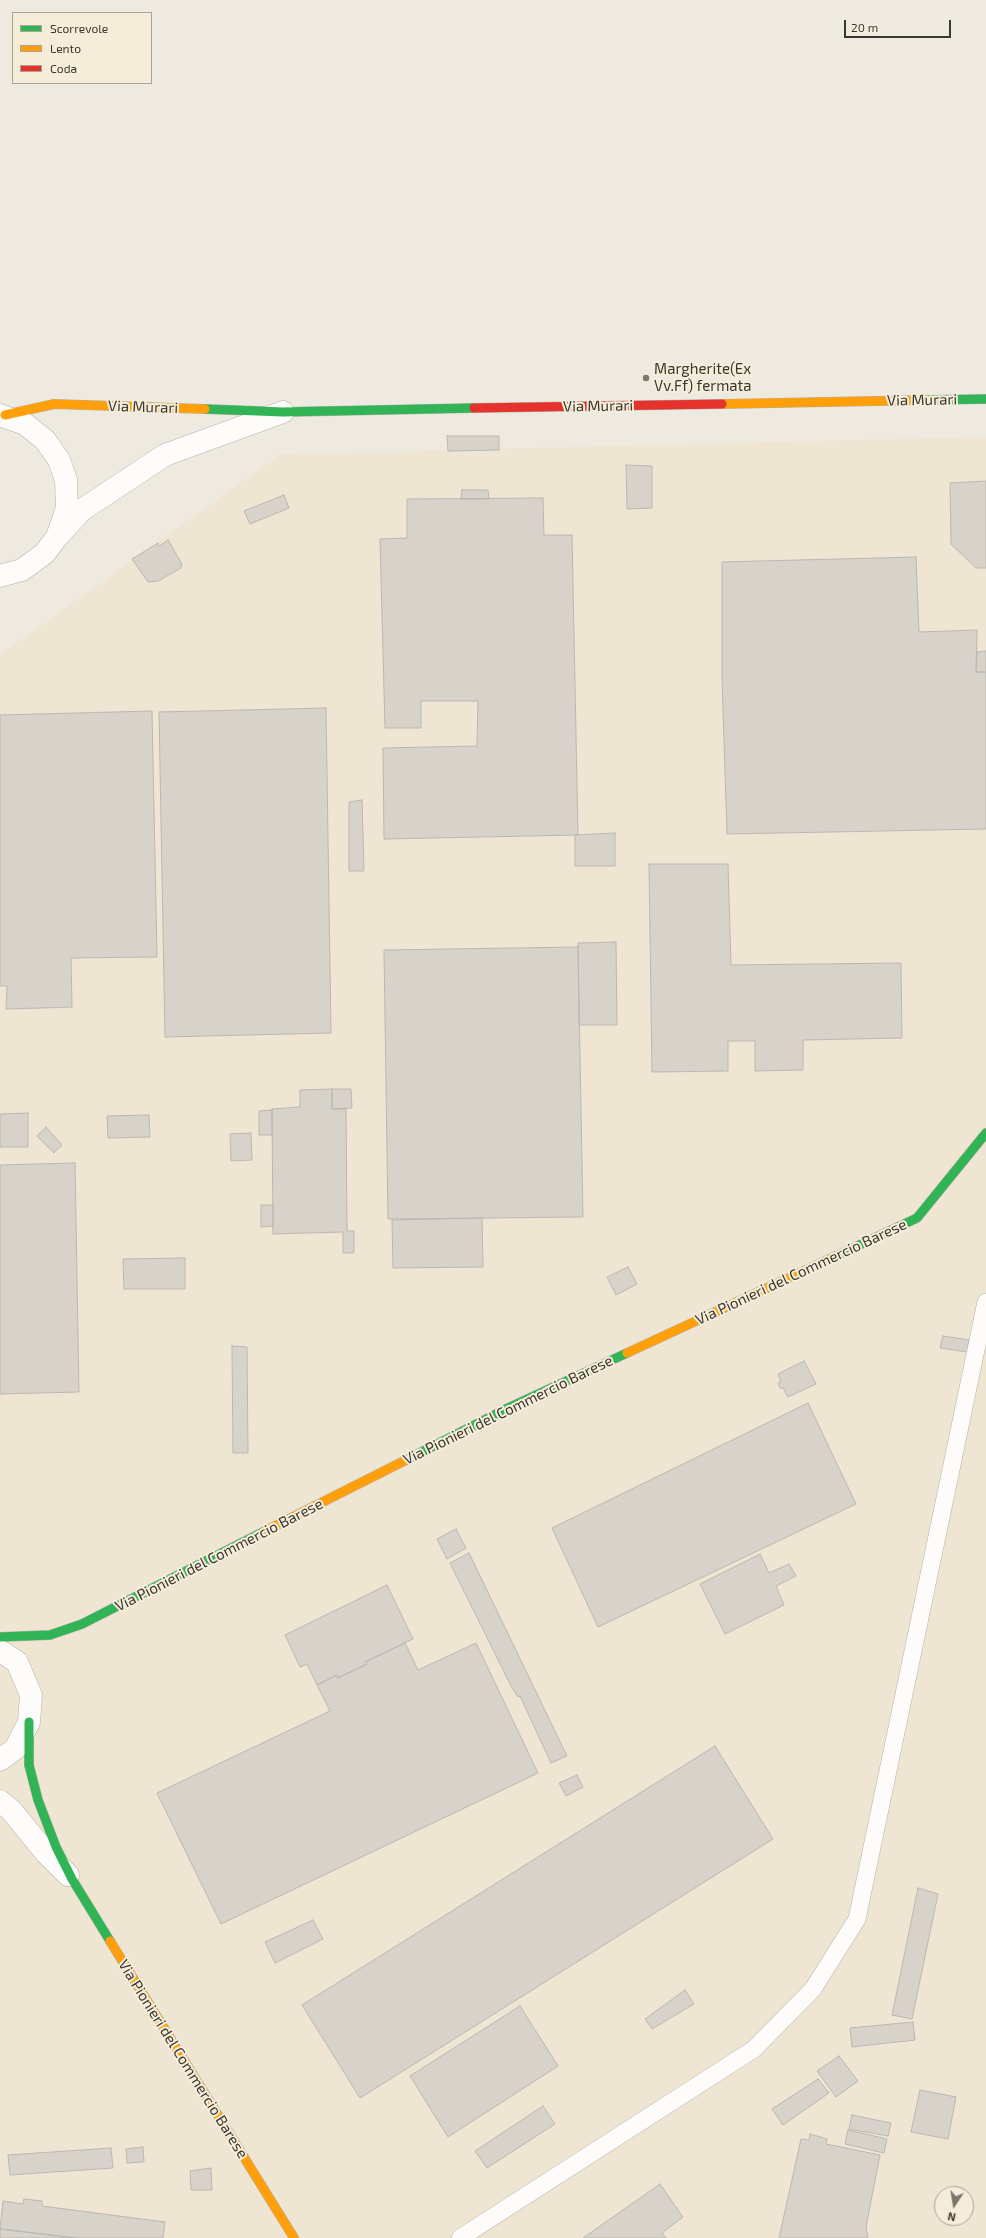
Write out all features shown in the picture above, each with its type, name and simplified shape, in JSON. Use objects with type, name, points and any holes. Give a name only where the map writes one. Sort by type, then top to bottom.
[{"type":"street","name":"Via Murari","points":[[3,415],[54,404],[283,412],[986,399]]},
{"type":"street","name":"Via Murari","points":[[0,585],[45,553],[57,537],[82,510],[165,455],[283,412]]},
{"type":"street","name":"Via Murari","points":[[3,415],[25,424],[45,440],[59,460],[66,480],[67,508],[57,537]]},
{"type":"street","name":"Via Murari","points":[[0,576],[22,570]]},
{"type":"street","name":"Via Pionieri del Commercio Barese","points":[[0,1637],[50,1635],[82,1624],[508,1408],[917,1218],[986,1133]]},
{"type":"street","points":[[0,1651],[17,1662],[31,1695],[29,1722],[15,1749],[0,1760]]},
{"type":"street","name":"Via Pionieri del Commercio Barese","points":[[29,1722],[29,1765],[38,1800],[56,1847],[72,1879],[294,2238]]},
{"type":"street","name":"Via Pionieri del Commercio Barese","points":[[0,1801],[11,1810],[46,1852],[72,1879]]},
{"type":"lane","points":[[460,2238],[754,2049],[813,1989],[857,1919],[986,1302]]},
{"type":"shaded area","points":[[986,437],[986,2238],[0,2238],[0,655],[281,454]]},
{"type":"building","points":[[447,436],[499,436],[499,450],[448,451]]},
{"type":"building","points":[[626,465],[652,466],[652,508],[627,509]]},
{"type":"building","points":[[986,481],[986,568],[976,568],[951,544],[950,483]]},
{"type":"building","points":[[462,490],[488,490],[489,499],[461,499]]},
{"type":"building","points":[[284,495],[289,508],[250,524],[244,511]]},
{"type":"building","points":[[543,498],[544,535],[572,535],[578,835],[384,839],[383,748],[477,746],[478,701],[421,701],[421,728],[385,728],[380,539],[407,538],[407,499]]},
{"type":"building","points":[[168,540],[182,564],[181,568],[158,581],[148,582],[132,559],[158,543],[159,546]]},
{"type":"building","points":[[916,557],[919,632],[977,630],[976,672],[986,672],[986,829],[727,834],[722,678],[722,562]]},
{"type":"building","points":[[986,651],[986,672],[976,672],[977,652]]},
{"type":"building","points":[[326,708],[331,1033],[165,1037],[159,712]]},
{"type":"building","points":[[152,711],[157,957],[71,958],[72,1007],[6,1009],[7,986],[0,986],[0,715]]},
{"type":"building","points":[[362,800],[364,871],[349,871],[349,802]]},
{"type":"building","points":[[615,833],[615,866],[575,866],[575,835]]},
{"type":"building","points":[[649,864],[728,864],[731,965],[901,963],[902,1038],[803,1040],[803,1070],[755,1071],[755,1041],[728,1041],[728,1071],[652,1072]]},
{"type":"building","points":[[616,942],[617,1025],[579,1025],[578,943]]},
{"type":"building","points":[[578,947],[583,1217],[388,1219],[384,950]]},
{"type":"building","points":[[332,1089],[332,1109],[346,1109],[347,1231],[354,1231],[354,1253],[343,1253],[343,1232],[273,1234],[272,1109],[300,1107],[300,1090]]},
{"type":"building","points":[[332,1089],[351,1089],[352,1108],[332,1109]]},
{"type":"building","points":[[272,1110],[272,1135],[259,1135],[259,1111]]},
{"type":"building","points":[[28,1113],[28,1147],[0,1147],[0,1114]]},
{"type":"building","points":[[149,1115],[150,1137],[108,1138],[107,1116]]},
{"type":"building","points":[[46,1127],[62,1145],[54,1153],[37,1136]]},
{"type":"building","points":[[251,1133],[252,1160],[231,1161],[230,1134]]},
{"type":"building","points":[[75,1163],[79,1392],[0,1394],[0,1165]]},
{"type":"building","points":[[261,1205],[273,1205],[273,1226],[261,1227]]},
{"type":"building","points":[[482,1218],[483,1267],[393,1268],[392,1220]]},
{"type":"building","points":[[185,1258],[185,1289],[124,1289],[123,1259]]},
{"type":"building","points":[[628,1267],[637,1284],[616,1295],[607,1277]]},
{"type":"building","points":[[943,1336],[969,1340],[967,1352],[940,1348]]},
{"type":"building","points":[[232,1346],[247,1347],[248,1453],[233,1453]]},
{"type":"building","points":[[804,1361],[816,1384],[788,1397],[783,1388],[780,1388],[778,1383],[781,1382],[778,1374]]},
{"type":"building","points":[[808,1403],[856,1504],[598,1627],[552,1528]]},
{"type":"building","points":[[456,1529],[466,1548],[447,1559],[437,1539]]},
{"type":"building","points":[[469,1553],[567,1756],[551,1763],[520,1696],[518,1697],[511,1686],[450,1563]]},
{"type":"building","points":[[760,1554],[769,1573],[789,1564],[796,1576],[776,1586],[784,1605],[725,1634],[700,1584]]},
{"type":"building","points":[[387,1585],[413,1639],[365,1662],[367,1664],[338,1678],[337,1675],[317,1685],[307,1664],[300,1667],[285,1635]]},
{"type":"building","points":[[405,1643],[418,1670],[476,1643],[538,1773],[221,1924],[157,1793],[330,1711],[317,1685],[337,1675],[338,1678],[367,1664],[365,1662]]},
{"type":"building","points":[[715,1746],[773,1839],[360,2098],[302,2005]]},
{"type":"building","points":[[577,1775],[583,1787],[566,1796],[559,1783]]},
{"type":"building","points":[[918,1888],[938,1894],[912,2019],[892,2015]]},
{"type":"building","points":[[313,1920],[323,1939],[275,1963],[265,1942]]},
{"type":"building","points":[[685,1990],[694,2004],[652,2029],[645,2019]]},
{"type":"building","points":[[520,2006],[558,2066],[448,2137],[410,2076]]},
{"type":"building","points":[[913,2022],[915,2040],[852,2047],[850,2028]]},
{"type":"building","points":[[839,2056],[858,2081],[836,2097],[817,2071]]},
{"type":"building","points":[[818,2079],[829,2093],[783,2125],[772,2109]]},
{"type":"building","points":[[920,2090],[956,2097],[948,2139],[911,2132]]},
{"type":"building","points":[[543,2106],[555,2124],[487,2168],[475,2151]]},
{"type":"building","points":[[852,2115],[891,2123],[888,2136],[849,2129]]},
{"type":"building","points":[[848,2130],[887,2139],[884,2153],[845,2144]]},
{"type":"building","points":[[810,2134],[827,2139],[826,2144],[880,2155],[866,2227],[868,2238],[779,2238],[801,2139],[809,2140]]},
{"type":"building","points":[[143,2147],[144,2162],[127,2163],[126,2149]]},
{"type":"building","points":[[111,2148],[113,2168],[10,2175],[8,2155]]},
{"type":"building","points":[[211,2168],[212,2190],[191,2190],[190,2171]]},
{"type":"building","points":[[660,2184],[683,2217],[662,2233],[666,2238],[583,2238]]},
{"type":"building","points":[[24,2199],[42,2201],[42,2206],[165,2222],[163,2238],[76,2238],[0,2229],[3,2201],[23,2204]]},
{"type":"building","points":[[0,2229],[76,2238],[0,2238]]},
{"type":"traffic: fast","points":[[929,400],[986,399]]},
{"type":"traffic: fast","points":[[205,409],[283,412],[474,408]]},
{"type":"traffic: fast","points":[[836,1256],[917,1218],[986,1133]]},
{"type":"traffic: fast","points":[[406,1460],[508,1408],[627,1353]]},
{"type":"traffic: fast","points":[[0,1637],[50,1635],[82,1624],[265,1531]]},
{"type":"traffic: fast","points":[[29,1722],[29,1765],[38,1800],[56,1847],[72,1879],[110,1941]]},
{"type":"traffic: slow","points":[[722,404],[929,400]]},
{"type":"traffic: slow","points":[[5,415],[54,404],[205,409]]},
{"type":"traffic: slow","points":[[627,1353],[836,1256]]},
{"type":"traffic: slow","points":[[265,1531],[406,1460]]},
{"type":"traffic: slow","points":[[110,1941],[294,2238]]},
{"type":"traffic: jam","points":[[474,408],[722,404]]},
{"type":"place","name":"Margherite(Ex Vv.Ff) fermata","points":[[646,378]]}]
